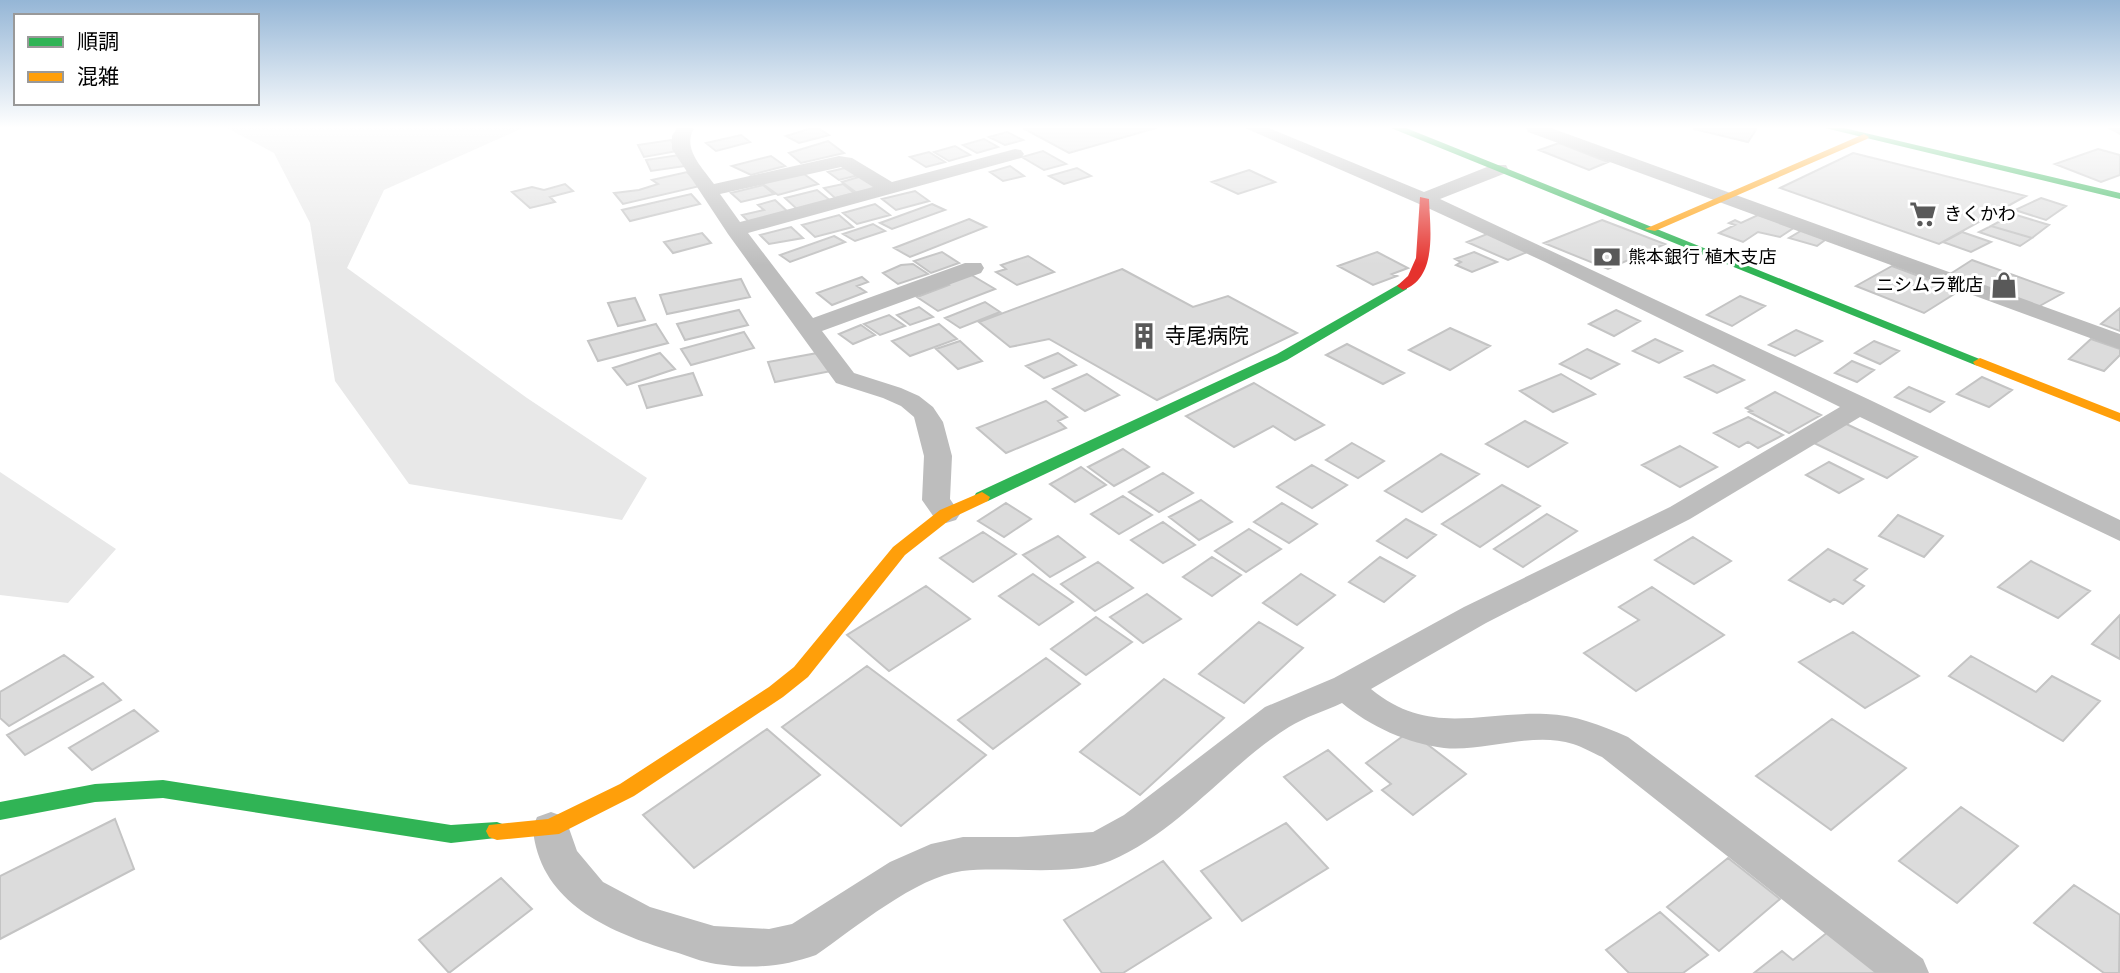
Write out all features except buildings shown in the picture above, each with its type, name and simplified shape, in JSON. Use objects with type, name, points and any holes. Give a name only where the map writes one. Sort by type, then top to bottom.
[{"type":"main road","points":[[1510,173],[2120,418]]},
{"type":"main road","points":[[1651,229],[1778,173]]},
{"type":"main road","points":[[2022,173],[2120,196]]},
{"type":"main road","points":[[0,810],[95,793],[163,789],[451,834],[551,828],[628,790],[776,692],[801,671],[899,551],[946,514],[1080,449],[1282,357],[1408,283],[1420,270],[1425,254],[1424,199]]},
{"type":"street","points":[[697,173],[735,230],[845,378],[892,393],[910,401],[924,412],[930,422],[938,456],[936,500],[946,514]]},
{"type":"street","points":[[708,191],[785,173]]},
{"type":"street","points":[[865,173],[889,188]]},
{"type":"street","points":[[735,230],[943,173]]},
{"type":"street","points":[[1362,173],[1424,199],[1861,405],[2120,531]]},
{"type":"street","points":[[1424,199],[1488,173]]},
{"type":"street","points":[[1658,173],[2120,342]]},
{"type":"street","points":[[807,328],[973,268]]},
{"type":"street","points":[[551,828],[559,859],[589,895],[640,923],[714,945],[769,948],[801,941],[904,874],[931,861],[964,854],[1018,854],[1099,848],[1138,826],[1277,717],[1346,687],[1475,615],[1680,513],[1861,405]]},
{"type":"street","points":[[1346,687],[1366,704],[1407,725],[1445,734],[1544,727],[1576,730],[1615,747],[1908,973]]},
{"type":"shaded area","points":[[284,173],[421,173],[384,190],[347,268],[527,398],[647,478],[622,520],[409,484],[335,381],[310,223]]},
{"type":"shaded area","points":[[0,472],[116,549],[68,603],[0,595]]},
{"type":"traffic: fast","points":[[1509,173],[1980,362]]},
{"type":"traffic: fast","points":[[2024,173],[2120,196]]},
{"type":"traffic: fast","points":[[982,497],[1282,357],[1403,286]]},
{"type":"traffic: fast","points":[[0,811],[95,793],[163,789],[451,834],[497,831]]},
{"type":"traffic: slow","points":[[1651,229],[1780,173]]},
{"type":"traffic: slow","points":[[1980,362],[2120,418]]},
{"type":"traffic: slow","points":[[497,831],[551,828],[627,790],[776,692],[801,672],[899,551],[946,514],[982,497]]},
{"type":"traffic: jam","points":[[1403,286],[1419,269],[1422,258],[1425,234],[1424,199]]},
{"type":"place","name":"きくかわ","points":[[1923,214]]},
{"type":"place","name":"熊本銀行 植木支店","points":[[1607,257]]},
{"type":"place","name":"ニシムラ靴店","points":[[2004,285]]},
{"type":"place","name":"寺尾病院","points":[[1144,336]]}]
